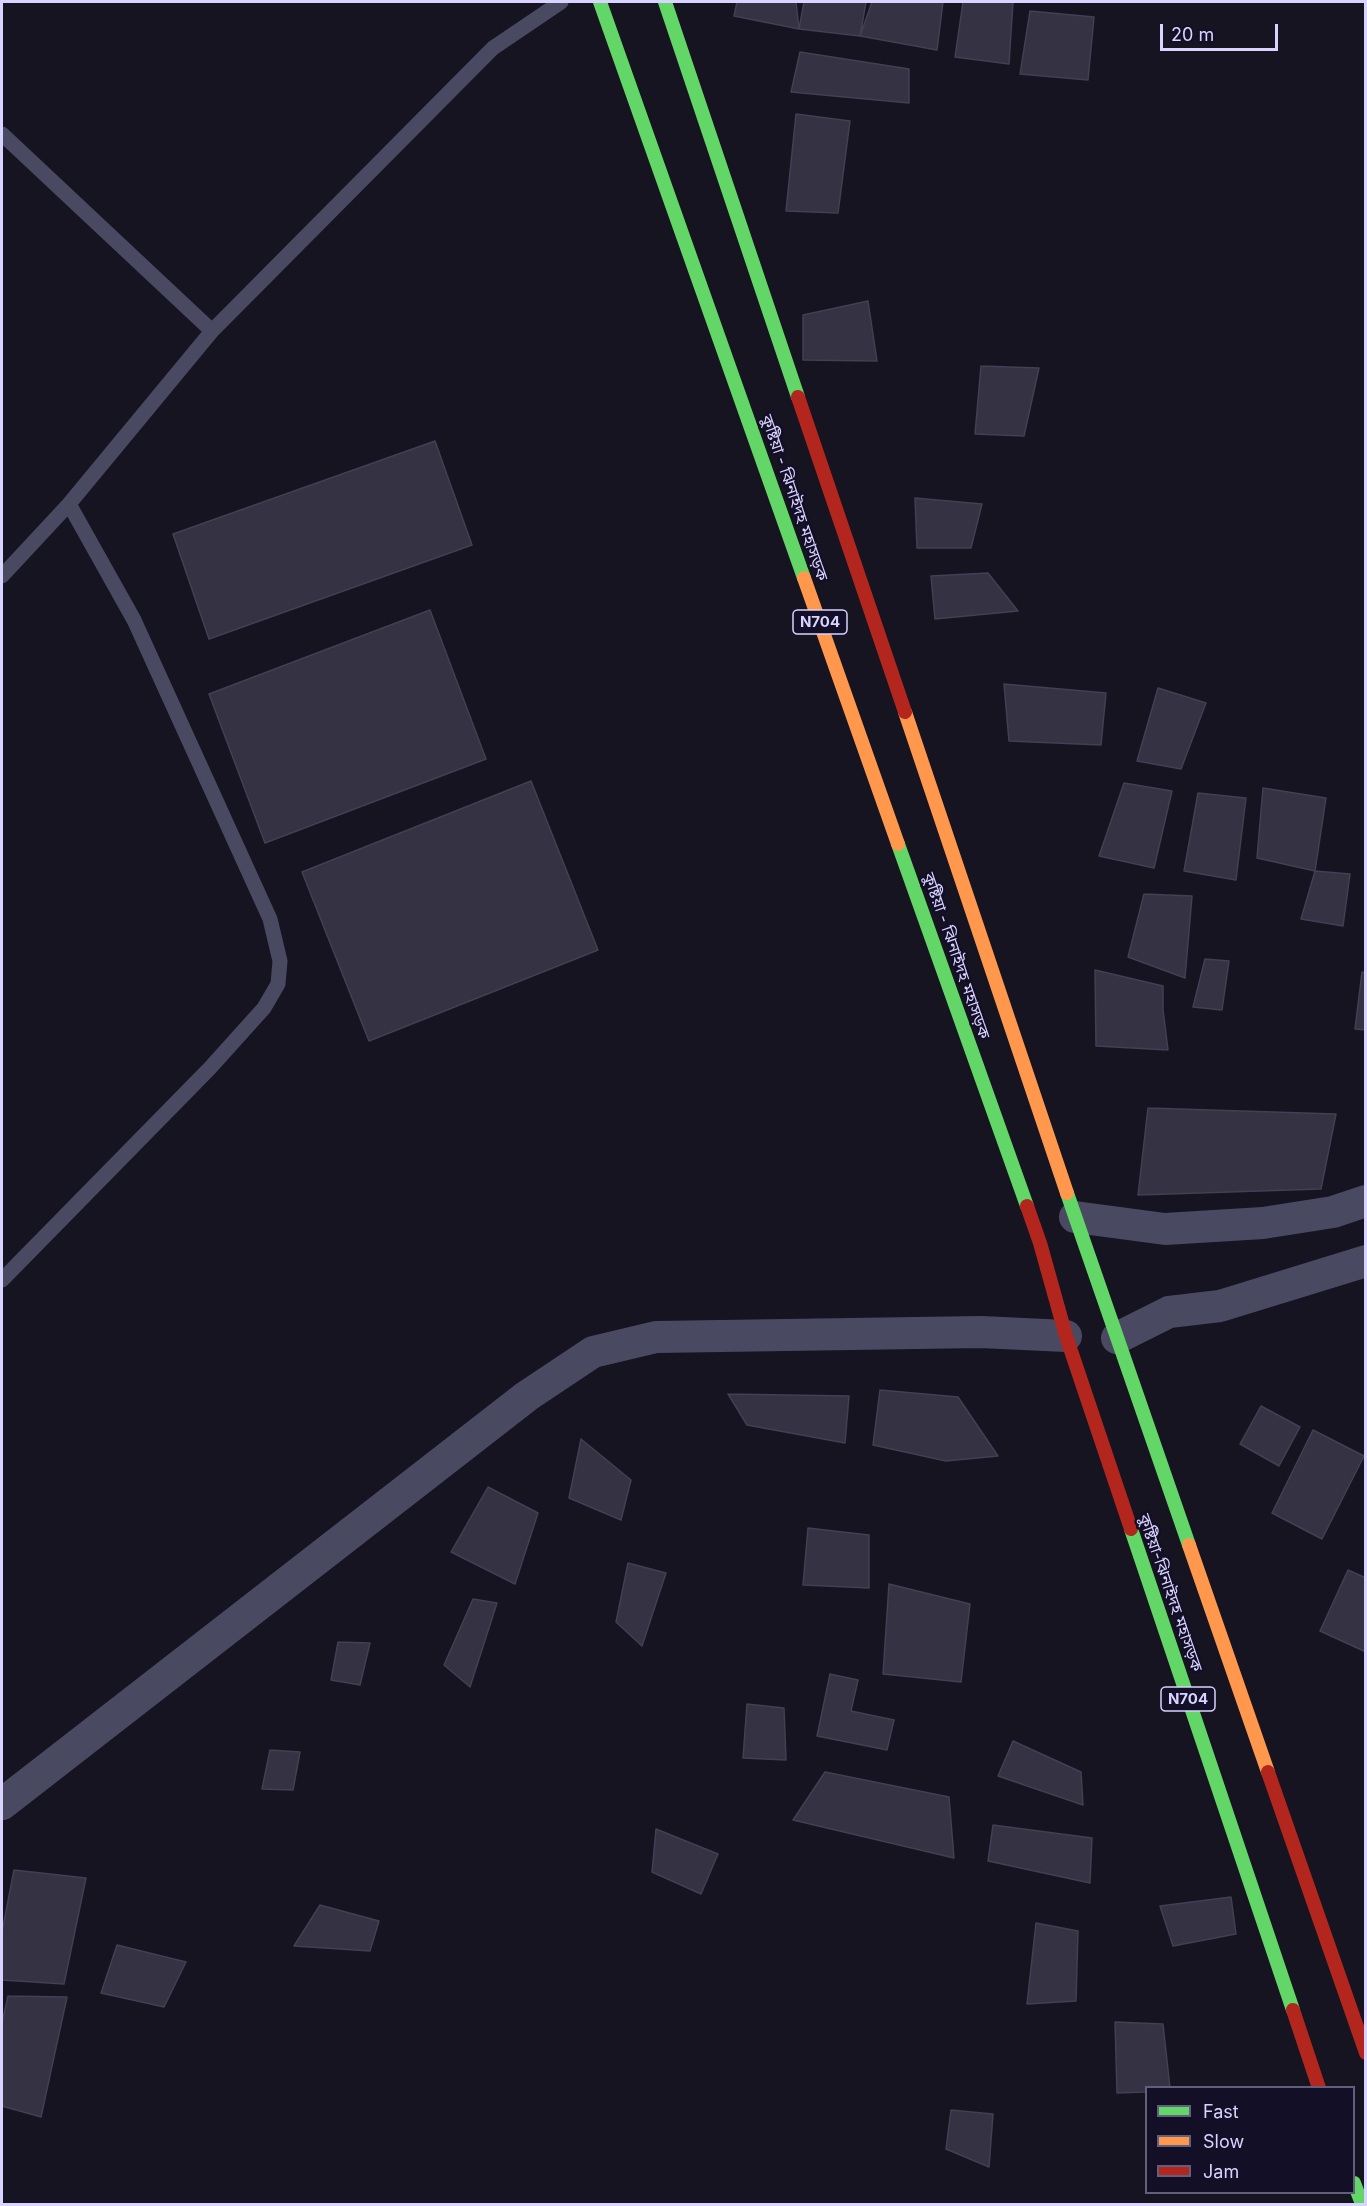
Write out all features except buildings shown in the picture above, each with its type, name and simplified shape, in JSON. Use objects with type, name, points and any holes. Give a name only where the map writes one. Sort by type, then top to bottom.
[{"type":"highway","name":"কুষ্টিয়া - ঝিনাইদহ মহাসড়ক","points":[[600,2],[1040,1243]]},
{"type":"highway","name":"কুষ্টিয়া - ঝিনাইদহ মহাসড়ক","points":[[665,2],[1080,1230]]},
{"type":"highway","name":"কুষ্টিয়া-ঝিনাইদহ মহাসড়ক","points":[[1080,1230],[1365,2053]]},
{"type":"highway","name":"কুষ্টিয়া-ঝিনাইদহ মহাসড়ক","points":[[1040,1243],[1062,1323],[1318,2086]]},
{"type":"highway","points":[[1355,2187],[1362,2205]]},
{"type":"street","points":[[1080,1230],[1165,1229],[1263,1223],[1333,1212],[1365,1201]]},
{"type":"street","points":[[1113,1323],[1169,1312],[1220,1306],[1365,1261]]},
{"type":"street","points":[[2,1804],[527,1396],[593,1352],[656,1337],[981,1332],[1062,1323]]},
{"type":"lane","points":[[2,576],[69,504],[212,331],[493,48],[561,2]]},
{"type":"lane","points":[[2,134],[212,331]]},
{"type":"lane","points":[[2,1280],[210,1068],[264,1008],[278,984],[279,973],[280,961],[270,919],[134,621],[69,504]]},
{"type":"traffic: fast","points":[[600,2],[804,578]]},
{"type":"traffic: fast","points":[[665,2],[798,397]]},
{"type":"traffic: fast","points":[[898,844],[1027,1206]]},
{"type":"traffic: fast","points":[[1067,1193],[1189,1545]]},
{"type":"traffic: fast","points":[[1131,1529],[1293,2010]]},
{"type":"traffic: fast","points":[[1355,2186],[1362,2204]]},
{"type":"traffic: slow","points":[[804,578],[898,844]]},
{"type":"traffic: slow","points":[[905,712],[1067,1193]]},
{"type":"traffic: slow","points":[[1189,1545],[1268,1772]]},
{"type":"traffic: jam","points":[[798,397],[905,712]]},
{"type":"traffic: jam","points":[[1027,1206],[1040,1243],[1066,1336],[1131,1529]]},
{"type":"traffic: jam","points":[[1268,1772],[1366,2053]]},
{"type":"traffic: jam","points":[[1293,2010],[1318,2086]]}]
